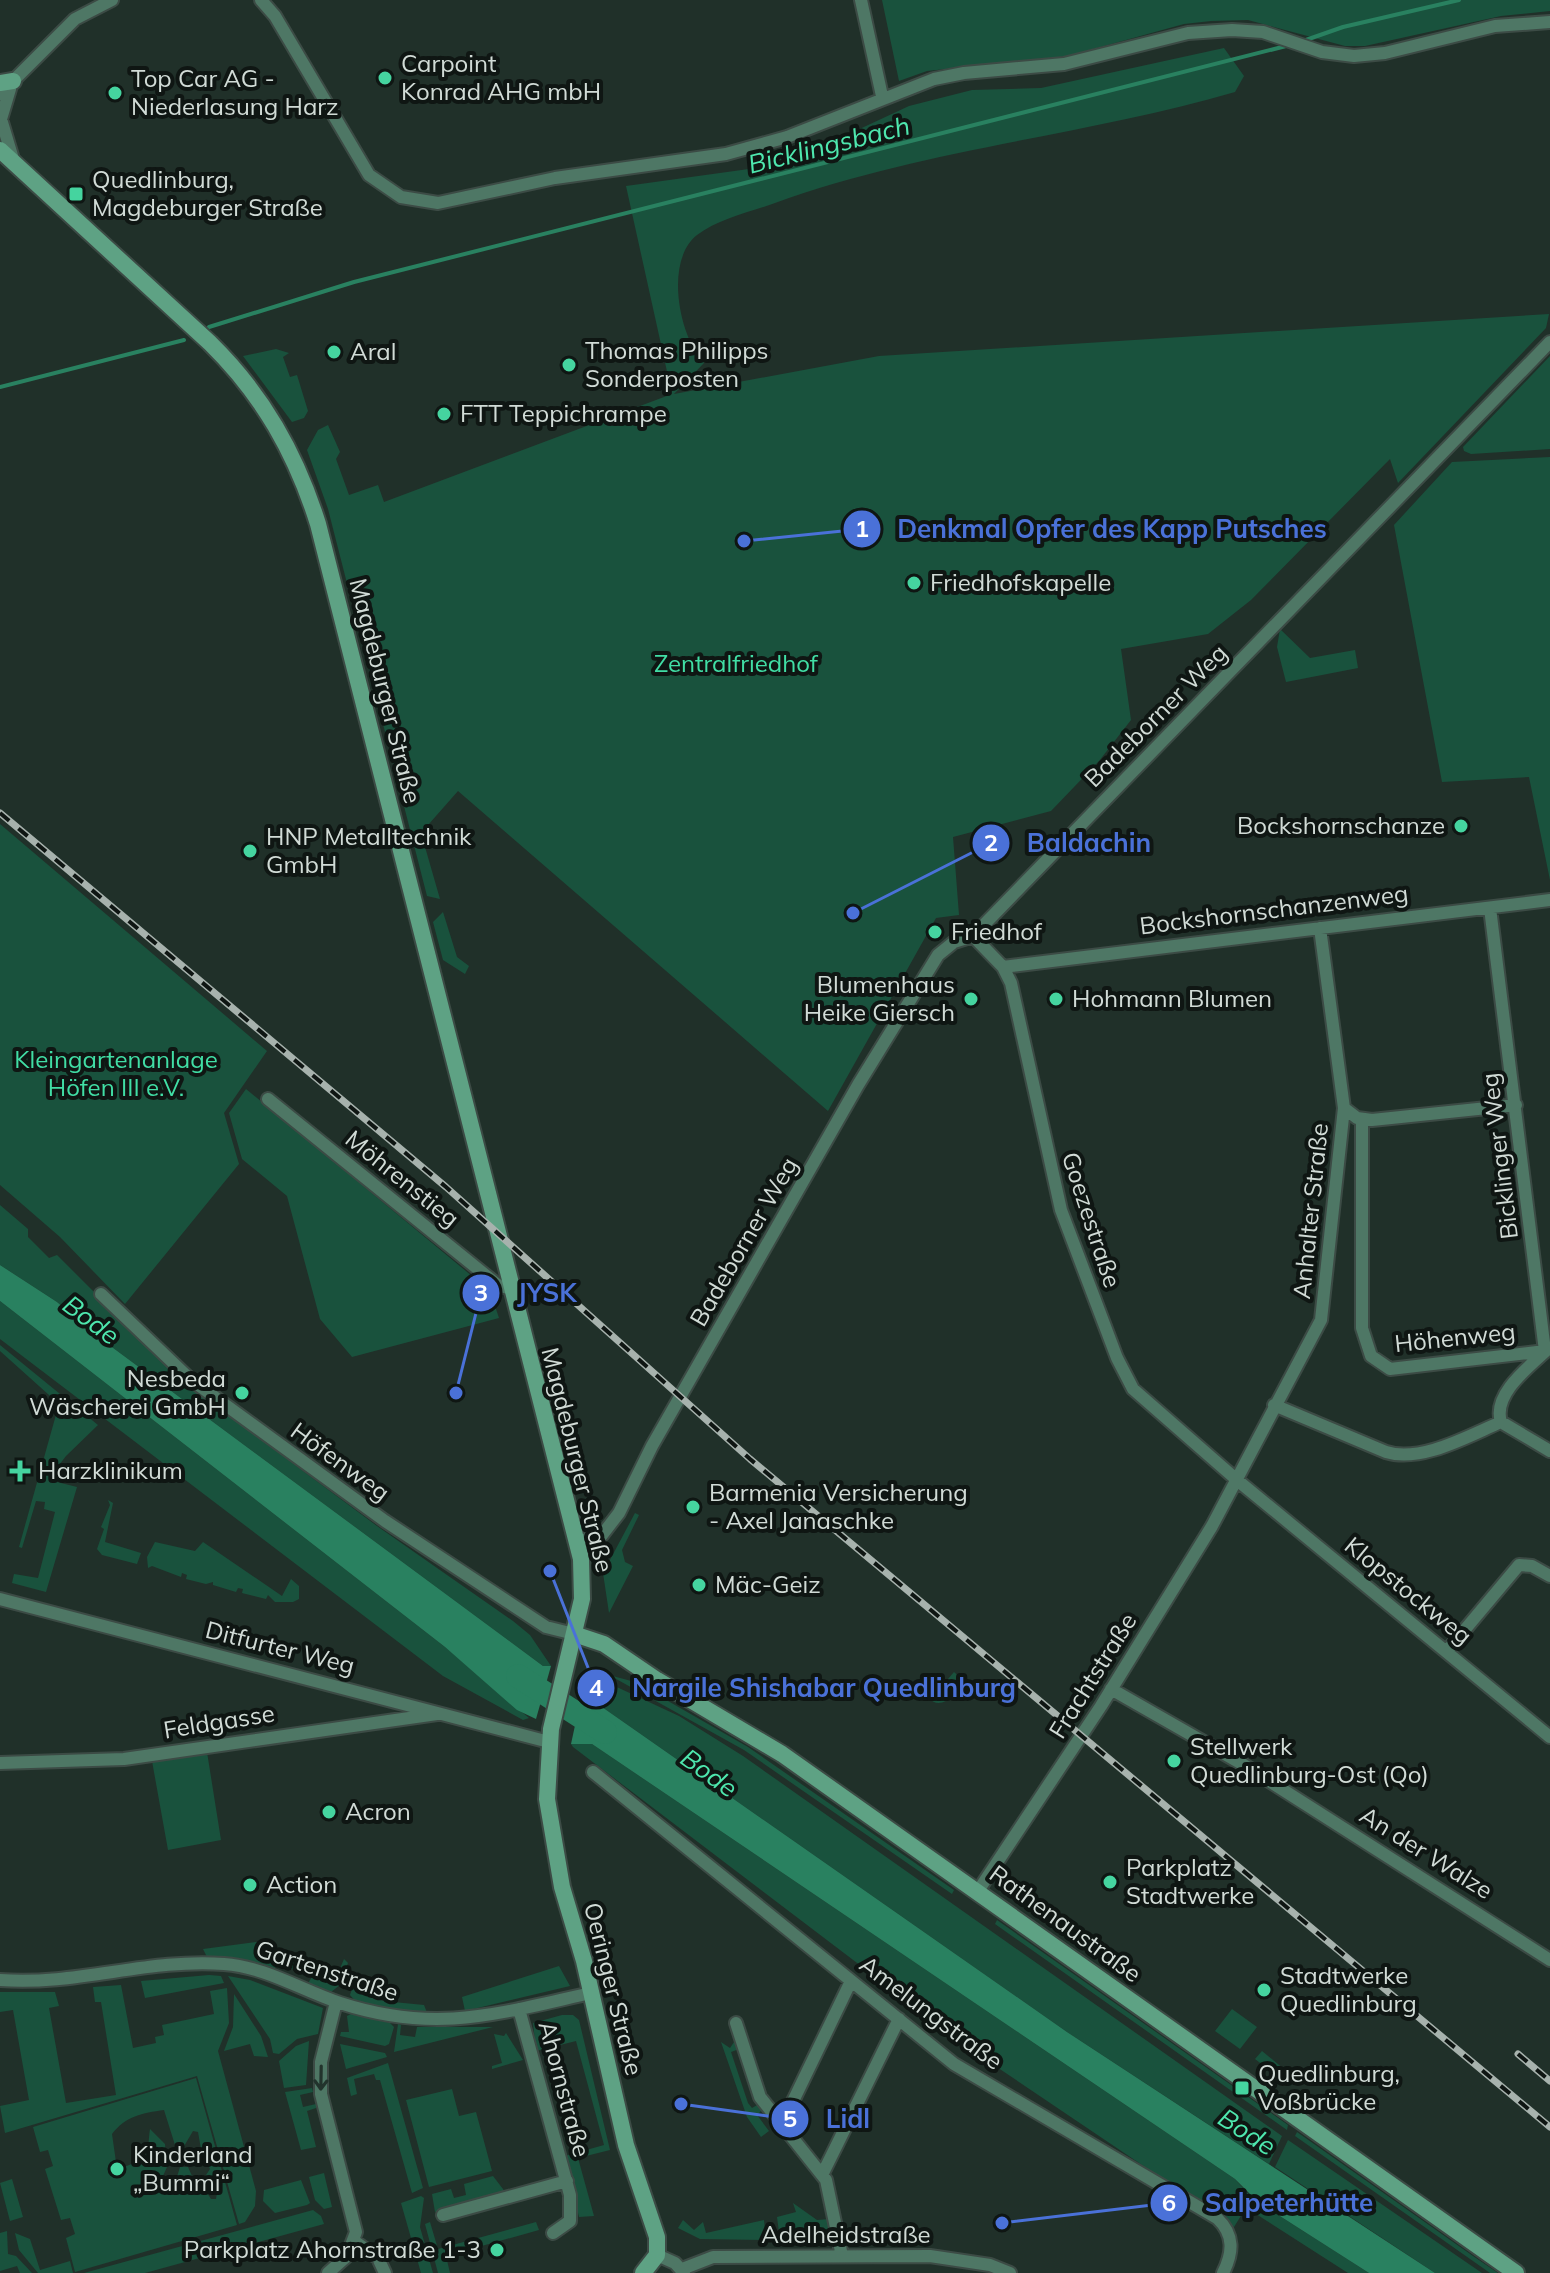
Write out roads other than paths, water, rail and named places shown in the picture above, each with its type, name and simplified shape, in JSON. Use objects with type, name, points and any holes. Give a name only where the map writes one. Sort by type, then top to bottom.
[{"type":"main road","name":"Magdeburger Straße","points":[[0,150],[225,358],[258,397],[295,460],[318,524],[576,1542],[583,1590],[563,1672]]},
{"type":"main road","name":"Rathenaustraße","points":[[574,1634],[604,1644],[657,1680],[759,1739],[1516,2273]]},
{"type":"main road","name":"Oeringer Straße","points":[[563,1672],[550,1736],[546,1789],[556,1854],[626,2145],[656,2230],[657,2255]]},
{"type":"main road","points":[[643,2273],[657,2255]]},
{"type":"street","points":[[0,94],[6,82],[75,19],[112,0]]},
{"type":"street","points":[[261,0],[275,16],[364,169],[390,191],[425,203],[458,201],[585,173],[726,154],[787,137],[882,96],[946,76],[1064,64],[1188,33],[1241,30],[1285,39],[1333,55],[1366,55],[1495,26],[1550,22]]},
{"type":"street","points":[[861,0],[882,96]]},
{"type":"street","points":[[6,82],[1,119],[14,162]]},
{"type":"street","name":"Badeborner Weg","points":[[576,1542],[602,1535],[619,1513],[652,1446],[872,1062],[938,955],[954,942],[973,936],[1550,342]]},
{"type":"street","name":"Bockshornschanzenweg","points":[[1003,967],[1550,900]]},
{"type":"street","name":"Bicklinger Weg","points":[[1490,908],[1548,1349]]},
{"type":"street","name":"Anhalter Straße","points":[[1237,1480],[1323,1312],[1344,1108],[1320,928]]},
{"type":"street","name":"Goezestraße","points":[[973,936],[1003,967],[1013,989],[1061,1210],[1117,1358],[1145,1403],[1237,1480]]},
{"type":"street","name":"Möhrenstieg","points":[[268,1099],[492,1280],[510,1288]]},
{"type":"street","points":[[1344,1108],[1362,1120],[1516,1105]]},
{"type":"street","name":"Höhenweg","points":[[1362,1120],[1362,1328],[1364,1343],[1373,1359],[1384,1368],[1396,1369],[1548,1349]]},
{"type":"street","name":"Höfenweg","points":[[101,1294],[190,1379],[385,1521],[546,1627],[574,1634]]},
{"type":"street","points":[[1501,1422],[1499,1409],[1504,1396],[1548,1349]]},
{"type":"street","points":[[1274,1405],[1394,1455],[1416,1453],[1501,1422]]},
{"type":"street","points":[[1501,1422],[1550,1451]]},
{"type":"street","name":"Klopstockweg","points":[[1237,1480],[1550,1737]]},
{"type":"street","name":"Frachtstraße","points":[[978,1891],[1111,1689],[1237,1480]]},
{"type":"street","points":[[1447,1651],[1519,1565],[1532,1566],[1550,1576]]},
{"type":"street","name":"Ditfurter Weg","points":[[0,1599],[444,1713],[550,1736]]},
{"type":"street","name":"An der Walze","points":[[1111,1689],[1244,1765],[1550,1960]]},
{"type":"street","name":"Feldgasse","points":[[0,1763],[124,1759],[444,1713]]},
{"type":"street","name":"Amelungstraße","points":[[593,1772],[954,2064],[1217,2218],[1227,2231],[1231,2245],[1223,2273]]},
{"type":"street","name":"Gartenstraße","points":[[0,1980],[59,1981],[204,1963],[252,1968],[336,2002],[385,2016],[438,2022],[591,1993]]},
{"type":"street","points":[[782,2124],[851,1981]]},
{"type":"street","points":[[328,2273],[347,2256],[354,2241],[355,2222],[321,2094],[321,2062],[336,2002]]},
{"type":"street","name":"Ahornstraße","points":[[519,2009],[567,2181],[572,2214],[566,2225],[553,2233]]},
{"type":"street","points":[[822,2175],[899,2019]]},
{"type":"street","points":[[736,2023],[758,2093],[828,2186],[842,2256]]},
{"type":"street","name":"Ahornstraße","points":[[443,2215],[567,2181]]},
{"type":"street","points":[[354,2241],[378,2258],[385,2273]]},
{"type":"street","points":[[657,2255],[683,2271]]},
{"type":"street","name":"Adelheidstraße","points":[[683,2271],[713,2257],[930,2256],[990,2265],[1010,2273]]},
{"type":"waterway","name":"Bicklingsbach","points":[[1303,41],[1343,27],[1459,0]]},
{"type":"waterway","name":"Bicklingsbach","points":[[209,327],[354,282],[1290,45]]},
{"type":"waterway","name":"Bicklingsbach","points":[[0,387],[184,340]]},
{"type":"waterway","name":"Bode","points":[[518,1676],[605,1732]]},
{"type":"railway","points":[[0,813],[446,1187],[750,1459],[1550,2127]]},
{"type":"railway","points":[[1518,2054],[1550,2081]]},
{"type":"place","name":"Carpoint Konrad AHG mbH","points":[[385,78]]},
{"type":"place","name":"Top Car AG - Niederlasung Harz","points":[[115,93]]},
{"type":"place","name":"Quedlinburg, Magdeburger Straße","points":[[76,194]]},
{"type":"place","name":"Aral","points":[[334,352]]},
{"type":"place","name":"Thomas Philipps Sonderposten","points":[[569,365]]},
{"type":"place","name":"FTT Teppichrampe","points":[[444,414]]},
{"type":"place","name":"Denkmal Opfer des Kapp Putsches","points":[[744,541]]},
{"type":"place","name":"Friedhofskapelle","points":[[914,583]]},
{"type":"place","name":"Bockshornschanze","points":[[1461,826]]},
{"type":"place","name":"HNP Metalltechnik GmbH","points":[[250,851]]},
{"type":"place","name":"Baldachin","points":[[853,913]]},
{"type":"place","name":"Friedhof","points":[[935,932]]},
{"type":"place","name":"Blumenhaus Heike Giersch","points":[[971,999]]},
{"type":"place","name":"Hohmann Blumen","points":[[1056,999]]},
{"type":"place","name":"Nesbeda Wäscherei GmbH","points":[[242,1393]]},
{"type":"place","name":"JYSK","points":[[456,1393]]},
{"type":"place","name":"Harzklinikum","points":[[20,1471]]},
{"type":"place","name":"Barmenia Versicherung - Axel Janaschke","points":[[693,1507]]},
{"type":"place","name":"Nargile Shishabar Quedlinburg","points":[[550,1571]]},
{"type":"place","name":"Mäc-Geiz","points":[[699,1585]]},
{"type":"place","name":"Stellwerk Quedlinburg-Ost (Qo)","points":[[1174,1761]]},
{"type":"place","name":"Acron","points":[[329,1812]]},
{"type":"place","name":"Parkplatz Stadtwerke","points":[[1110,1882]]},
{"type":"place","name":"Action","points":[[250,1885]]},
{"type":"place","name":"Stadtwerke Quedlinburg","points":[[1264,1990]]},
{"type":"place","name":"Quedlinburg, Voßbrücke","points":[[1242,2088]]},
{"type":"place","name":"Lidl","points":[[681,2104]]},
{"type":"place","name":"Kinderland „Bummi“","points":[[117,2169]]},
{"type":"place","name":"Salpeterhütte","points":[[1002,2223]]},
{"type":"place","name":"Parkplatz Ahornstraße 1-3","points":[[497,2250]]},
{"type":"park label","name":"Zentralfriedhof","points":[[736,664]]},
{"type":"park label","name":"Kleingartenanlage Höfen III e.V.","points":[[116,1074]]}]
